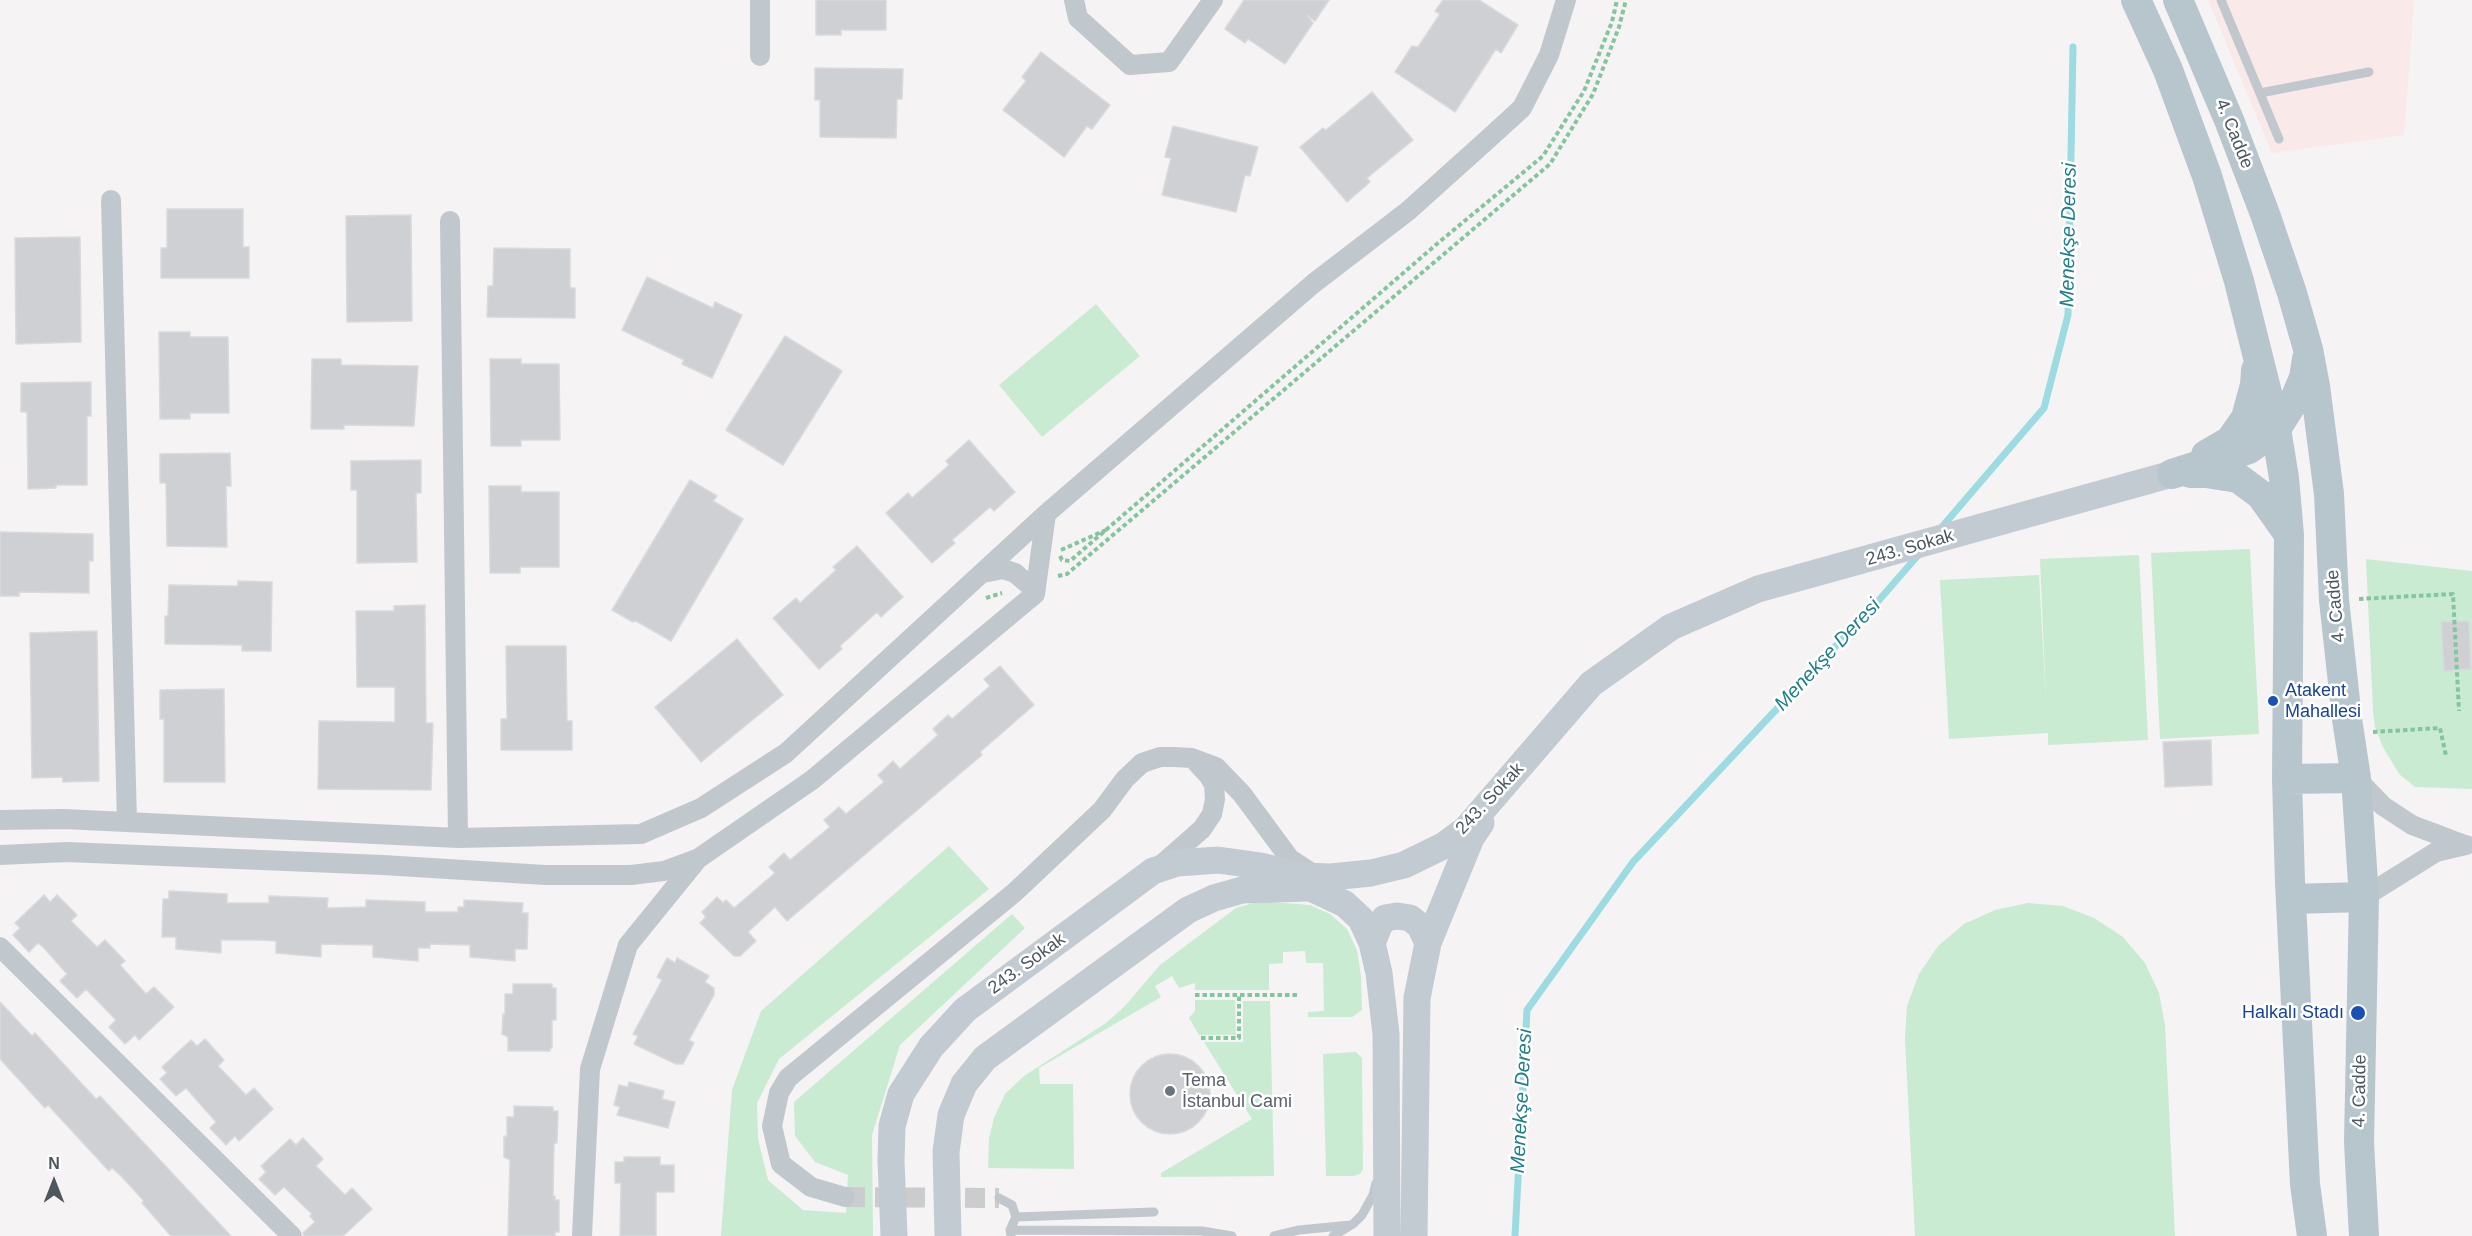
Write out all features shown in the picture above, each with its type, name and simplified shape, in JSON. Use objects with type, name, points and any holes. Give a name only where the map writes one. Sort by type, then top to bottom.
[{"type":"main road","points":[[2136,0],[2168,70],[2207,176],[2239,281],[2276,429],[2284,478],[2289,535],[2287,779],[2291,899],[2305,1184],[2312,1236]]},
{"type":"main road","name":"4. Cadde","points":[[2178,0],[2261,204],[2292,293],[2308,349],[2329,494],[2334,600],[2356,778],[2364,897],[2359,1142],[2364,1236]]},
{"type":"main road","points":[[2172,474],[2248,449],[2276,429],[2304,378],[2308,349]]},
{"type":"main road","points":[[2172,474],[2230,441],[2246,418],[2255,385],[2257,353]]},
{"type":"main road","points":[[2172,474],[2206,473],[2238,478],[2262,495],[2289,535]]},
{"type":"main road","points":[[2287,779],[2356,778]]},
{"type":"main road","points":[[2291,899],[2364,897]]},
{"type":"street","points":[[760,0],[760,56]]},
{"type":"street","points":[[1074,0],[1078,18],[1130,65],[1169,62],[1213,0]]},
{"type":"street","points":[[0,820],[64,819],[458,838],[641,834],[701,808],[786,753],[1046,514],[1314,283],[1408,211],[1522,108],[1549,55],[1566,0]]},
{"type":"street","points":[[111,200],[127,822]]},
{"type":"street","points":[[450,221],[458,838]]},
{"type":"street","name":"243. Sokak","points":[[948,1236],[946,1152],[951,1115],[964,1084],[985,1058],[1188,910],[1214,898],[1242,890],[1316,883],[1371,873],[1404,864],[1443,846],[1466,829],[1591,684],[1671,627],[1758,589],[2172,474]]},
{"type":"street","points":[[0,855],[67,852],[383,865],[544,875],[631,875],[664,872],[699,858],[812,780],[1033,587],[1046,514]]},
{"type":"street","points":[[983,573],[1003,569],[1015,573],[1033,587]]},
{"type":"street","points":[[845,1197],[811,1187],[781,1164],[772,1126],[779,1093],[788,1078],[1015,892],[1102,810],[1125,779],[1142,764],[1160,757],[1192,758],[1216,767],[1242,794],[1290,860],[1361,919],[1372,943],[1384,1004],[1387,1236]]},
{"type":"street","points":[[1153,872],[1202,829],[1212,814],[1215,799],[1214,785],[1209,776],[1192,758]]},
{"type":"street","points":[[1414,1236],[1417,998],[1428,943],[1471,838],[1524,764]]},
{"type":"street","points":[[2356,778],[2383,806],[2412,825],[2469,845]]},
{"type":"street","name":"243. Sokak","points":[[894,1236],[892,1126],[901,1094],[931,1047],[965,1010],[1153,872],[1177,863],[1218,860],[1261,866],[1301,876],[1316,883],[1353,886],[1387,881],[1422,871],[1447,858],[1471,838]]},
{"type":"street","points":[[2364,897],[2436,852],[2469,845]]},
{"type":"street","points":[[582,1236],[590,1069],[624,956],[628,945],[699,858]]},
{"type":"street","points":[[1372,943],[1385,918],[1397,916],[1410,918],[1420,926],[1428,943]]},
{"type":"street","points":[[0,946],[292,1236]]},
{"type":"lane","points":[[2220,0],[2279,139]]},
{"type":"lane","points":[[2260,93],[2369,72]]},
{"type":"lane","points":[[1333,1236],[1353,1224],[1362,1215],[1373,1195],[1386,1118]]},
{"type":"lane","points":[[999,1198],[1012,1205],[1017,1217],[1010,1233],[1208,1232],[1232,1236]]},
{"type":"lane","points":[[1017,1217],[1154,1212]]},
{"type":"lane","points":[[1274,1236],[1299,1230],[1353,1224]]},
{"type":"path","points":[[1107,530],[1059,552],[1062,560],[1070,561],[1107,530],[1438,243],[1543,156],[1584,91],[1612,22],[1617,0]]},
{"type":"path","points":[[981,600],[1033,587],[1067,574],[1550,164],[1593,94],[1619,27],[1626,0]]},
{"type":"path","points":[[2334,600],[2453,594],[2459,711]]},
{"type":"path","points":[[2349,733],[2440,728],[2446,756]]},
{"type":"path","points":[[1195,995],[1297,995]]},
{"type":"path","points":[[1201,1038],[1239,1038],[1239,995]]},
{"type":"shaded area","points":[[2208,0],[2414,0],[2404,135],[2272,153]]},
{"type":"green space","points":[[1096,304],[1140,356],[1042,437],[999,385]]},
{"type":"green space","points":[[2250,549],[2259,734],[2160,739],[2151,553]]},
{"type":"green space","points":[[2139,555],[2148,740],[2048,745],[2048,733],[1949,739],[1940,580],[2039,575],[2046,701],[2040,559]]},
{"type":"green space","points":[[2366,559],[2472,571],[2472,789],[2415,787],[2399,774],[2383,747],[2375,727],[2373,711]]},
{"type":"green space","points":[[949,846],[989,889],[779,1059],[757,1103],[758,1139],[768,1180],[803,1210],[846,1213],[848,1175],[815,1162],[795,1136],[794,1102],[1012,914],[1025,928],[900,1045],[872,1135],[873,1236],[721,1236],[732,1090],[761,1011]]},
{"type":"green space","points":[[1260,901],[1310,905],[1330,914],[1347,929],[1357,950],[1361,976],[1362,1010],[1352,1017],[1308,1017],[1308,1012],[1324,1011],[1323,963],[1306,963],[1305,951],[1283,952],[1283,963],[1269,964],[1269,990],[1195,990],[1195,983],[1179,988],[1172,976],[1155,986],[1161,997],[1039,1068],[1040,1084],[1073,1084],[1074,1169],[988,1168],[989,1138],[994,1118],[1005,1094],[1024,1076],[1106,1023],[1125,1006],[1160,965],[1236,908]]},
{"type":"green space","points":[[2028,903],[2063,906],[2094,918],[2123,937],[2145,963],[2159,993],[2165,1025],[2175,1236],[1915,1236],[1905,1039],[1907,1006],[1919,974],[1938,946],[1964,924],[1995,910]]},
{"type":"green space","points":[[1195,1000],[1235,1000],[1236,1035],[1199,1035],[1189,1018],[1195,1011]]},
{"type":"green space","points":[[1243,1001],[1270,1001],[1274,1176],[1161,1177],[1161,1173],[1252,1119],[1204,1042],[1243,1042]]},
{"type":"green space","points":[[1356,1052],[1362,1058],[1363,1169],[1360,1174],[1354,1176],[1326,1176],[1323,1054]]},
{"type":"building","points":[[816,0],[886,0],[886,30],[841,30],[841,35],[816,35]]},
{"type":"building","points":[[1244,0],[1329,0],[1315,21],[1307,15],[1313,23],[1285,64],[1248,39],[1245,43],[1225,29]]},
{"type":"building","points":[[1443,0],[1479,0],[1518,25],[1501,53],[1496,49],[1455,112],[1395,72],[1412,46],[1418,47],[1440,14],[1435,11]]},
{"type":"building","points":[[1041,52],[1110,105],[1092,129],[1087,126],[1064,157],[1003,110],[1026,81],[1022,77]]},
{"type":"building","points":[[815,68],[903,69],[902,99],[897,99],[896,138],[820,137],[820,100],[815,100]]},
{"type":"building","points":[[1372,92],[1413,140],[1367,178],[1370,182],[1347,202],[1300,147],[1323,128],[1326,130]]},
{"type":"building","points":[[1173,126],[1258,147],[1250,176],[1245,175],[1236,212],[1162,195],[1171,158],[1165,157]]},
{"type":"building","points":[[167,209],[243,209],[243,247],[249,247],[249,278],[161,278],[161,248],[167,248]]},
{"type":"building","points":[[411,215],[412,321],[347,322],[346,216]]},
{"type":"building","points":[[80,237],[81,342],[16,344],[15,238]]},
{"type":"building","points":[[494,248],[570,249],[570,288],[575,288],[575,318],[487,317],[488,286],[493,286]]},
{"type":"building","points":[[647,277],[713,308],[715,302],[742,315],[712,378],[682,364],[684,360],[622,330]]},
{"type":"building","points":[[159,332],[190,332],[190,337],[228,337],[229,413],[190,413],[190,419],[160,419]]},
{"type":"building","points":[[785,336],[842,371],[783,465],[726,430]]},
{"type":"building","points":[[312,359],[341,359],[341,365],[418,366],[414,426],[344,425],[344,429],[311,429]]},
{"type":"building","points":[[490,359],[521,359],[521,364],[559,364],[560,440],[521,440],[521,446],[491,446]]},
{"type":"building","points":[[91,382],[91,416],[87,416],[87,485],[56,485],[56,488],[28,489],[27,412],[21,412],[21,383]]},
{"type":"building","points":[[969,440],[1015,492],[994,511],[990,507],[952,540],[955,543],[932,563],[886,513],[908,493],[912,498],[949,465],[946,461]]},
{"type":"building","points":[[230,453],[231,486],[226,486],[227,547],[167,546],[166,483],[160,483],[160,454]]},
{"type":"building","points":[[421,460],[421,493],[416,493],[417,562],[357,563],[357,490],[351,490],[351,461]]},
{"type":"building","points":[[690,480],[717,496],[713,501],[743,519],[671,641],[612,610]]},
{"type":"building","points":[[489,486],[521,486],[521,492],[559,492],[559,567],[520,567],[520,573],[490,573]]},
{"type":"building","points":[[0,532],[93,534],[93,561],[89,561],[89,593],[19,592],[19,596],[0,596]]},
{"type":"building","points":[[857,546],[903,597],[881,617],[877,612],[840,646],[842,649],[819,669],[773,618],[796,598],[800,603],[836,570],[833,567]]},
{"type":"building","points":[[238,581],[272,582],[271,651],[242,651],[242,645],[165,644],[165,616],[168,616],[169,585],[238,586]]},
{"type":"building","points":[[425,605],[426,723],[433,723],[431,790],[318,789],[319,721],[395,722],[395,687],[357,687],[356,611],[394,611],[394,606]]},
{"type":"building","points":[[2469,621],[2471,669],[2444,671],[2441,622]]},
{"type":"building","points":[[97,631],[99,781],[63,782],[62,777],[32,778],[30,633]]},
{"type":"building","points":[[737,639],[783,695],[701,762],[655,707]]},
{"type":"building","points":[[506,646],[566,646],[567,721],[572,721],[572,750],[501,750],[501,719],[507,719]]},
{"type":"building","points":[[1000,666],[1034,705],[980,752],[982,755],[787,921],[775,907],[748,932],[756,941],[740,956],[734,956],[700,923],[706,917],[702,912],[717,897],[723,903],[726,900],[734,908],[775,873],[769,867],[784,853],[790,860],[830,827],[824,820],[839,807],[846,814],[884,782],[878,775],[893,761],[900,769],[938,735],[933,729],[948,715],[952,719],[990,686],[984,679]]},
{"type":"building","points":[[224,689],[225,782],[164,782],[164,719],[160,719],[160,690]]},
{"type":"building","points":[[2211,740],[2212,785],[2165,787],[2163,742]]},
{"type":"building","points":[[169,891],[227,894],[227,903],[269,903],[269,896],[328,898],[327,908],[366,907],[366,900],[425,902],[425,912],[458,912],[458,907],[464,907],[464,900],[523,903],[522,913],[528,913],[527,949],[515,949],[515,961],[470,957],[470,945],[430,944],[430,948],[418,948],[418,961],[373,957],[373,945],[321,944],[321,957],[276,953],[276,941],[262,940],[221,940],[221,953],[176,949],[176,937],[162,937],[163,899],[169,899]]},
{"type":"building","points":[[44,895],[50,902],[57,895],[77,915],[71,921],[97,947],[105,940],[125,961],[120,965],[146,994],[154,987],[174,1007],[139,1040],[135,1035],[125,1044],[109,1027],[116,1020],[86,989],[77,998],[60,981],[67,974],[43,947],[38,943],[29,952],[13,935],[20,928],[15,923]]},
{"type":"building","points":[[667,958],[675,963],[677,958],[709,976],[705,982],[714,988],[714,995],[689,1040],[694,1043],[683,1064],[676,1064],[634,1044],[638,1036],[633,1034],[662,980],[657,977]]},
{"type":"building","points":[[513,984],[552,984],[552,988],[556,988],[556,1020],[552,1020],[552,1048],[550,1051],[508,1051],[508,1037],[502,1034],[503,1014],[505,1014],[505,994],[513,994]]},
{"type":"building","points":[[0,1002],[32,1036],[35,1033],[96,1099],[100,1096],[231,1236],[171,1236],[121,1176],[112,1168],[109,1171],[48,1105],[45,1108],[0,1059]]},
{"type":"building","points":[[205,1039],[224,1060],[218,1066],[246,1095],[254,1088],[273,1109],[239,1141],[235,1136],[226,1145],[210,1128],[216,1122],[186,1088],[176,1096],[160,1079],[167,1073],[162,1067],[191,1040],[197,1046]]},
{"type":"building","name":"Tema İstanbul Cami","points":[[1170,1054],[1185,1057],[1198,1066],[1207,1079],[1210,1094],[1207,1109],[1198,1122],[1185,1131],[1170,1134],[1155,1131],[1142,1122],[1133,1109],[1130,1094],[1133,1079],[1142,1066],[1155,1057]]},
{"type":"building","points":[[629,1082],[664,1091],[662,1099],[675,1102],[668,1128],[617,1115],[620,1107],[614,1105],[619,1085],[628,1087]]},
{"type":"building","points":[[514,1106],[553,1107],[553,1111],[558,1111],[557,1143],[554,1143],[553,1196],[555,1200],[559,1200],[559,1232],[555,1232],[555,1236],[508,1236],[510,1160],[504,1157],[504,1136],[507,1137],[507,1117],[514,1117]]},
{"type":"building","points":[[303,1138],[323,1159],[316,1166],[345,1195],[352,1188],[372,1209],[343,1236],[304,1236],[303,1233],[315,1222],[310,1216],[312,1214],[284,1187],[275,1195],[259,1179],[266,1172],[261,1166],[290,1139],[296,1145]]},
{"type":"building","points":[[624,1157],[660,1157],[660,1165],[674,1165],[674,1192],[656,1192],[656,1236],[620,1236],[621,1183],[615,1183],[615,1162],[624,1162]]},
{"type":"waterway","name":"Menekşe Deresi","points":[[1941,528],[2044,408],[2068,315],[2073,47]]},
{"type":"waterway","name":"Menekşe Deresi","points":[[1515,1236],[1527,1010],[1633,862],[1880,599],[1920,553]]},
{"type":"tunnel","points":[[845,1197],[999,1198]]},
{"type":"place","name":"Atakent Mahallesi","points":[[2273,701]]},
{"type":"place","name":"Halkalı Stadı","points":[[2358,1013]]},
{"type":"place","name":"Tema İstanbul Cami","points":[[1170,1091]]}]
